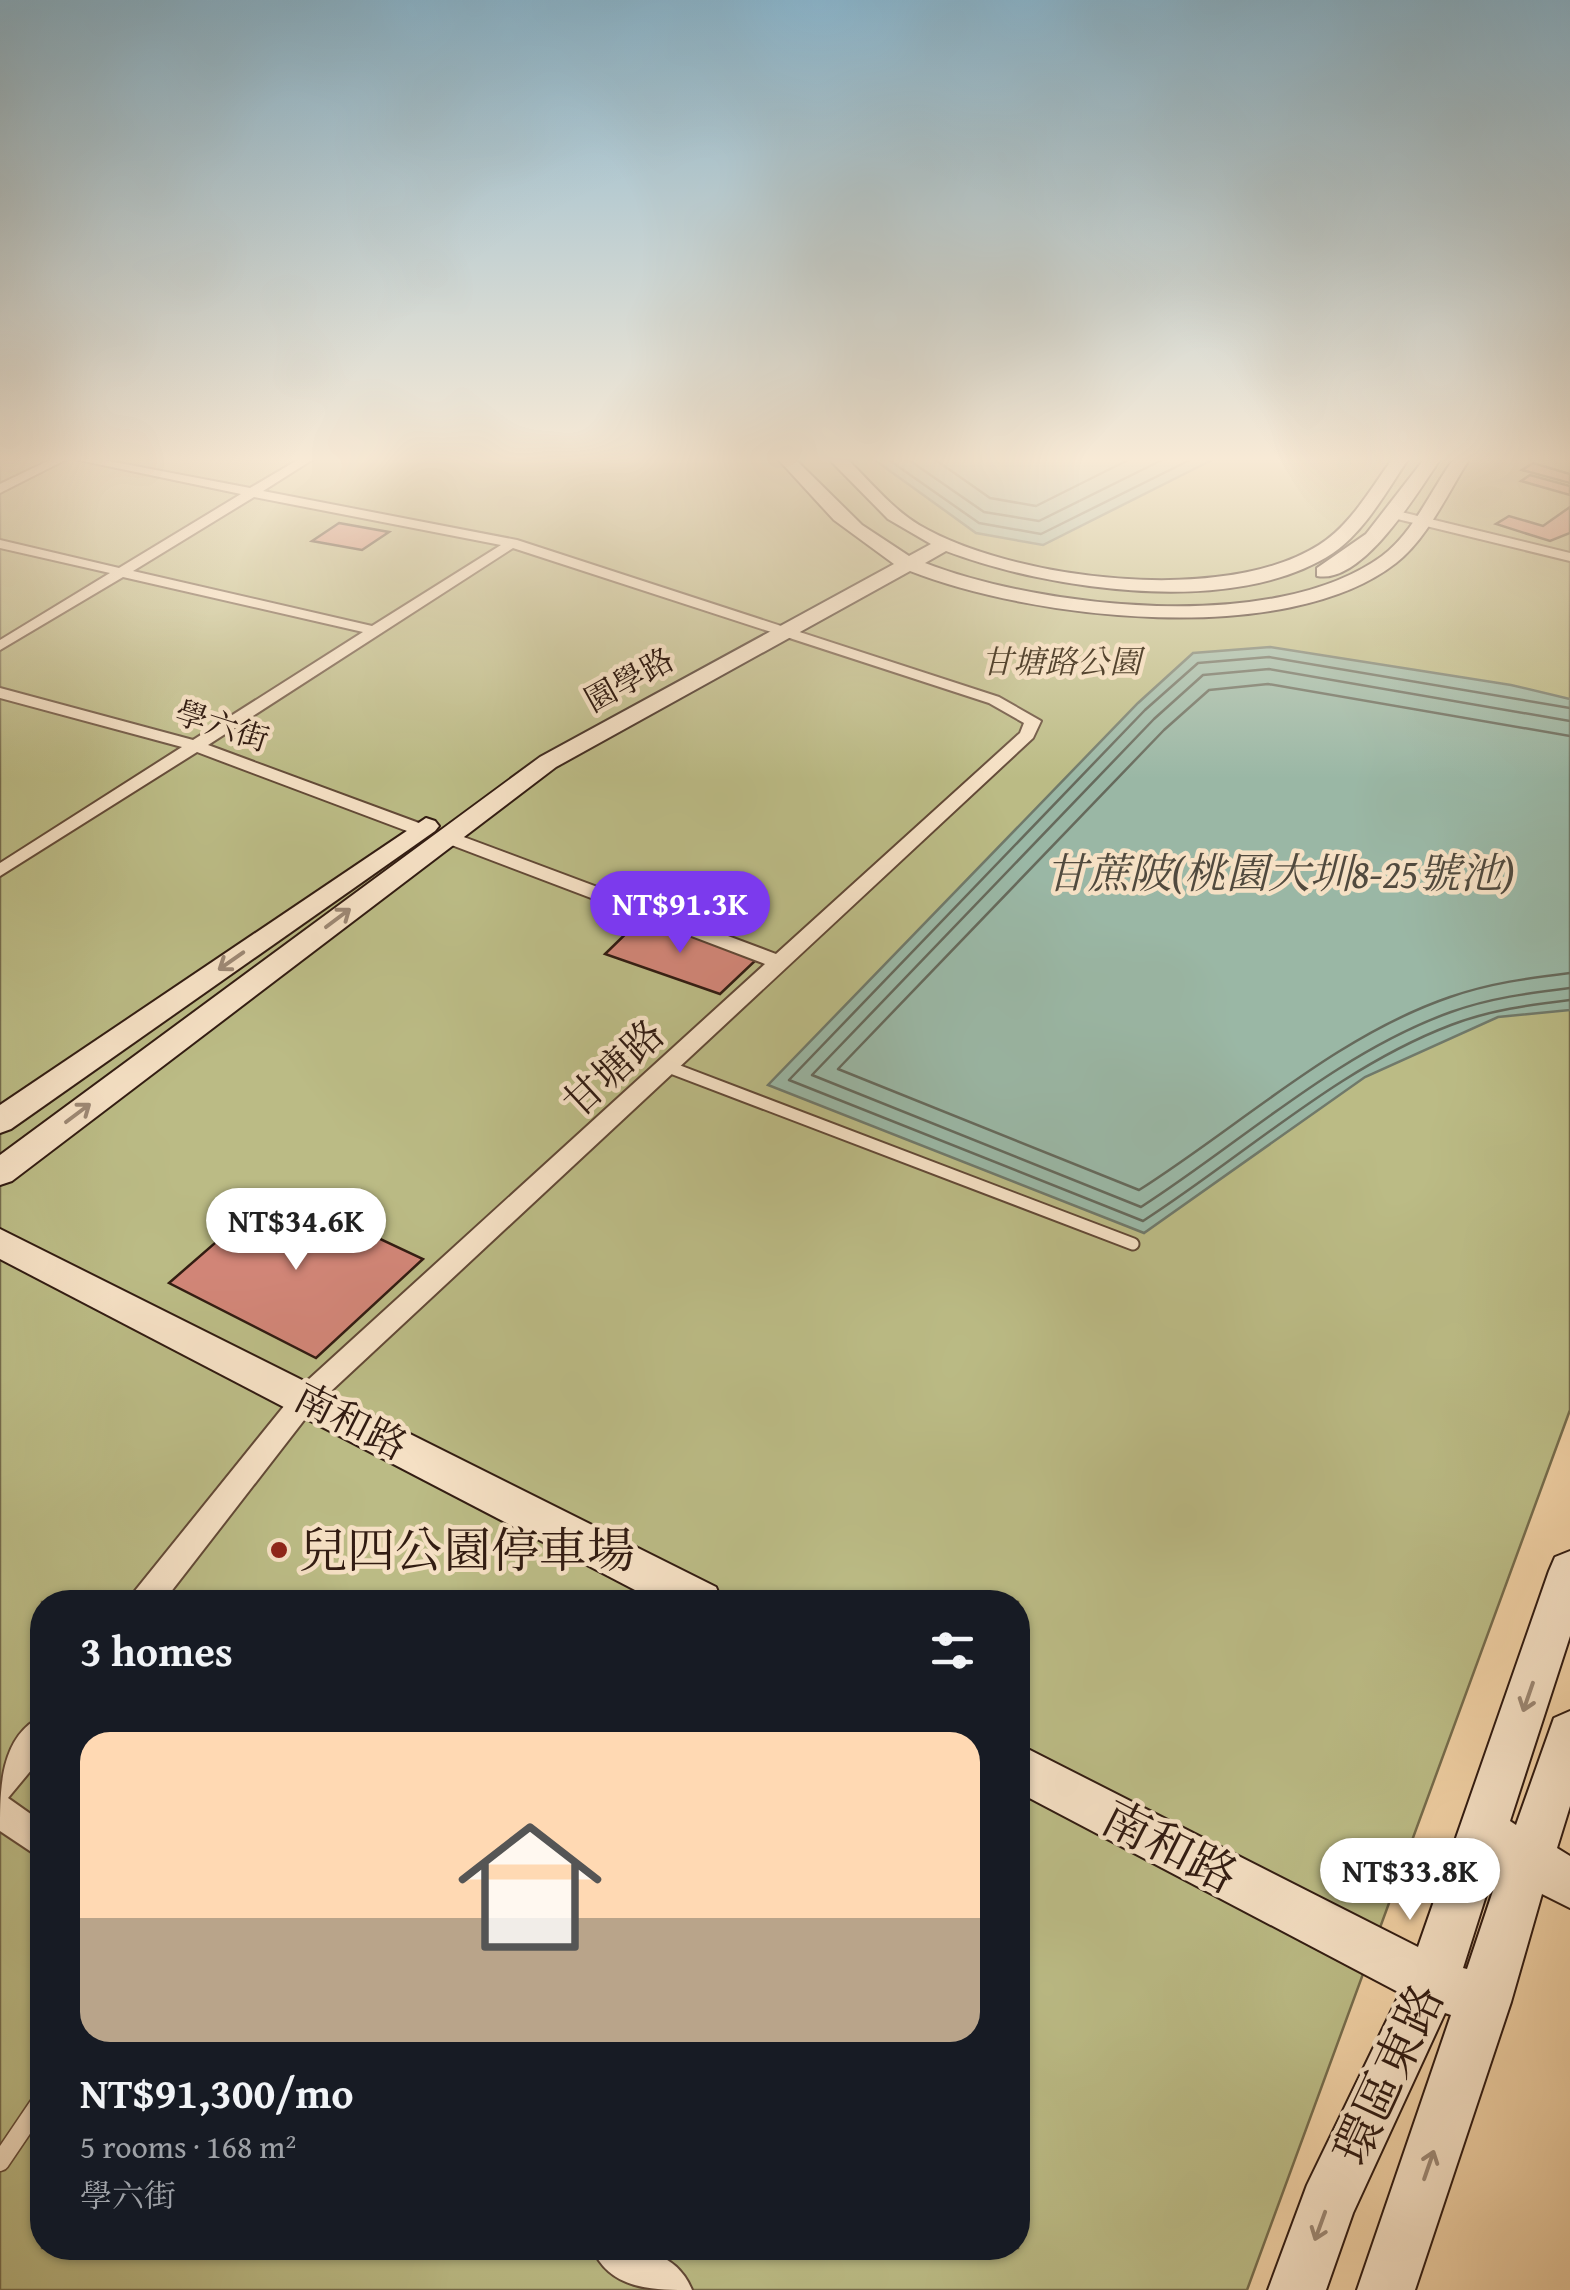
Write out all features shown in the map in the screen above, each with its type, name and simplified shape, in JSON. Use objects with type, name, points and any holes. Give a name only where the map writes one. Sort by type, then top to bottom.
[{"type":"street","points":[[87,565],[375,632]]},
{"type":"street","points":[[0,646],[134,565]]},
{"type":"street","points":[[0,872],[480,565]]},
{"type":"street","points":[[578,565],[786,630]]},
{"type":"street","name":"園學路","points":[[0,1121],[521,758],[758,622],[888,565]]},
{"type":"street","name":"園學路","points":[[0,1172],[548,762],[895,565]]},
{"type":"street","points":[[945,565],[1032,600],[1127,610],[1207,610],[1288,600],[1339,587],[1380,565]]},
{"type":"street","points":[[961,565],[1056,589],[1179,597],[1233,594],[1340,565]]},
{"type":"street","points":[[1006,565],[1130,583],[1222,581],[1264,574],[1289,565]]},
{"type":"street","name":"甘塘路","points":[[154,1590],[306,1398],[1026,735],[1033,720],[994,700],[786,630]]},
{"type":"street","name":"學六街","points":[[0,693],[196,746],[421,830]]},
{"type":"street","points":[[447,837],[779,962]]},
{"type":"street","name":"南和路","points":[[0,1243],[678,1590]]},
{"type":"street","name":"環區東路","points":[[1297,2290],[1328,2205],[1432,1982],[1570,1571]]},
{"type":"street","name":"環區東路","points":[[1386,2290],[1484,2002],[1550,1870],[1570,1734]]},
{"type":"street","points":[[0,1786],[30,1747]]},
{"type":"street","name":"南和路","points":[[1030,1773],[1432,1982],[1484,2002]]},
{"type":"street","points":[[0,1812],[30,1833]]},
{"type":"street","points":[[1482,1832],[1550,1870]]},
{"type":"street","points":[[629,2260],[672,2290]]},
{"type":"lane","points":[[666,1066],[1133,1244]]},
{"type":"lane","points":[[0,2162],[30,2118]]},
{"type":"green space","name":"甘塘路公園","points":[[0,565],[1570,565],[1570,1410],[1247,2290],[0,2290]]},
{"type":"water","name":"甘蔗陂(桃園大圳8-25號池)","points":[[1270,647],[1511,685],[1570,699],[1570,1010],[1498,1017],[1365,1077],[1144,1233],[768,1085],[1138,703],[1193,653]]},
{"type":"building","points":[[644,916],[756,960],[720,994],[605,954]]},
{"type":"building","points":[[276,1190],[423,1259],[316,1358],[169,1283]]},
{"type":"place","name":"兒四公園停車場","points":[[279,1550]]}]
